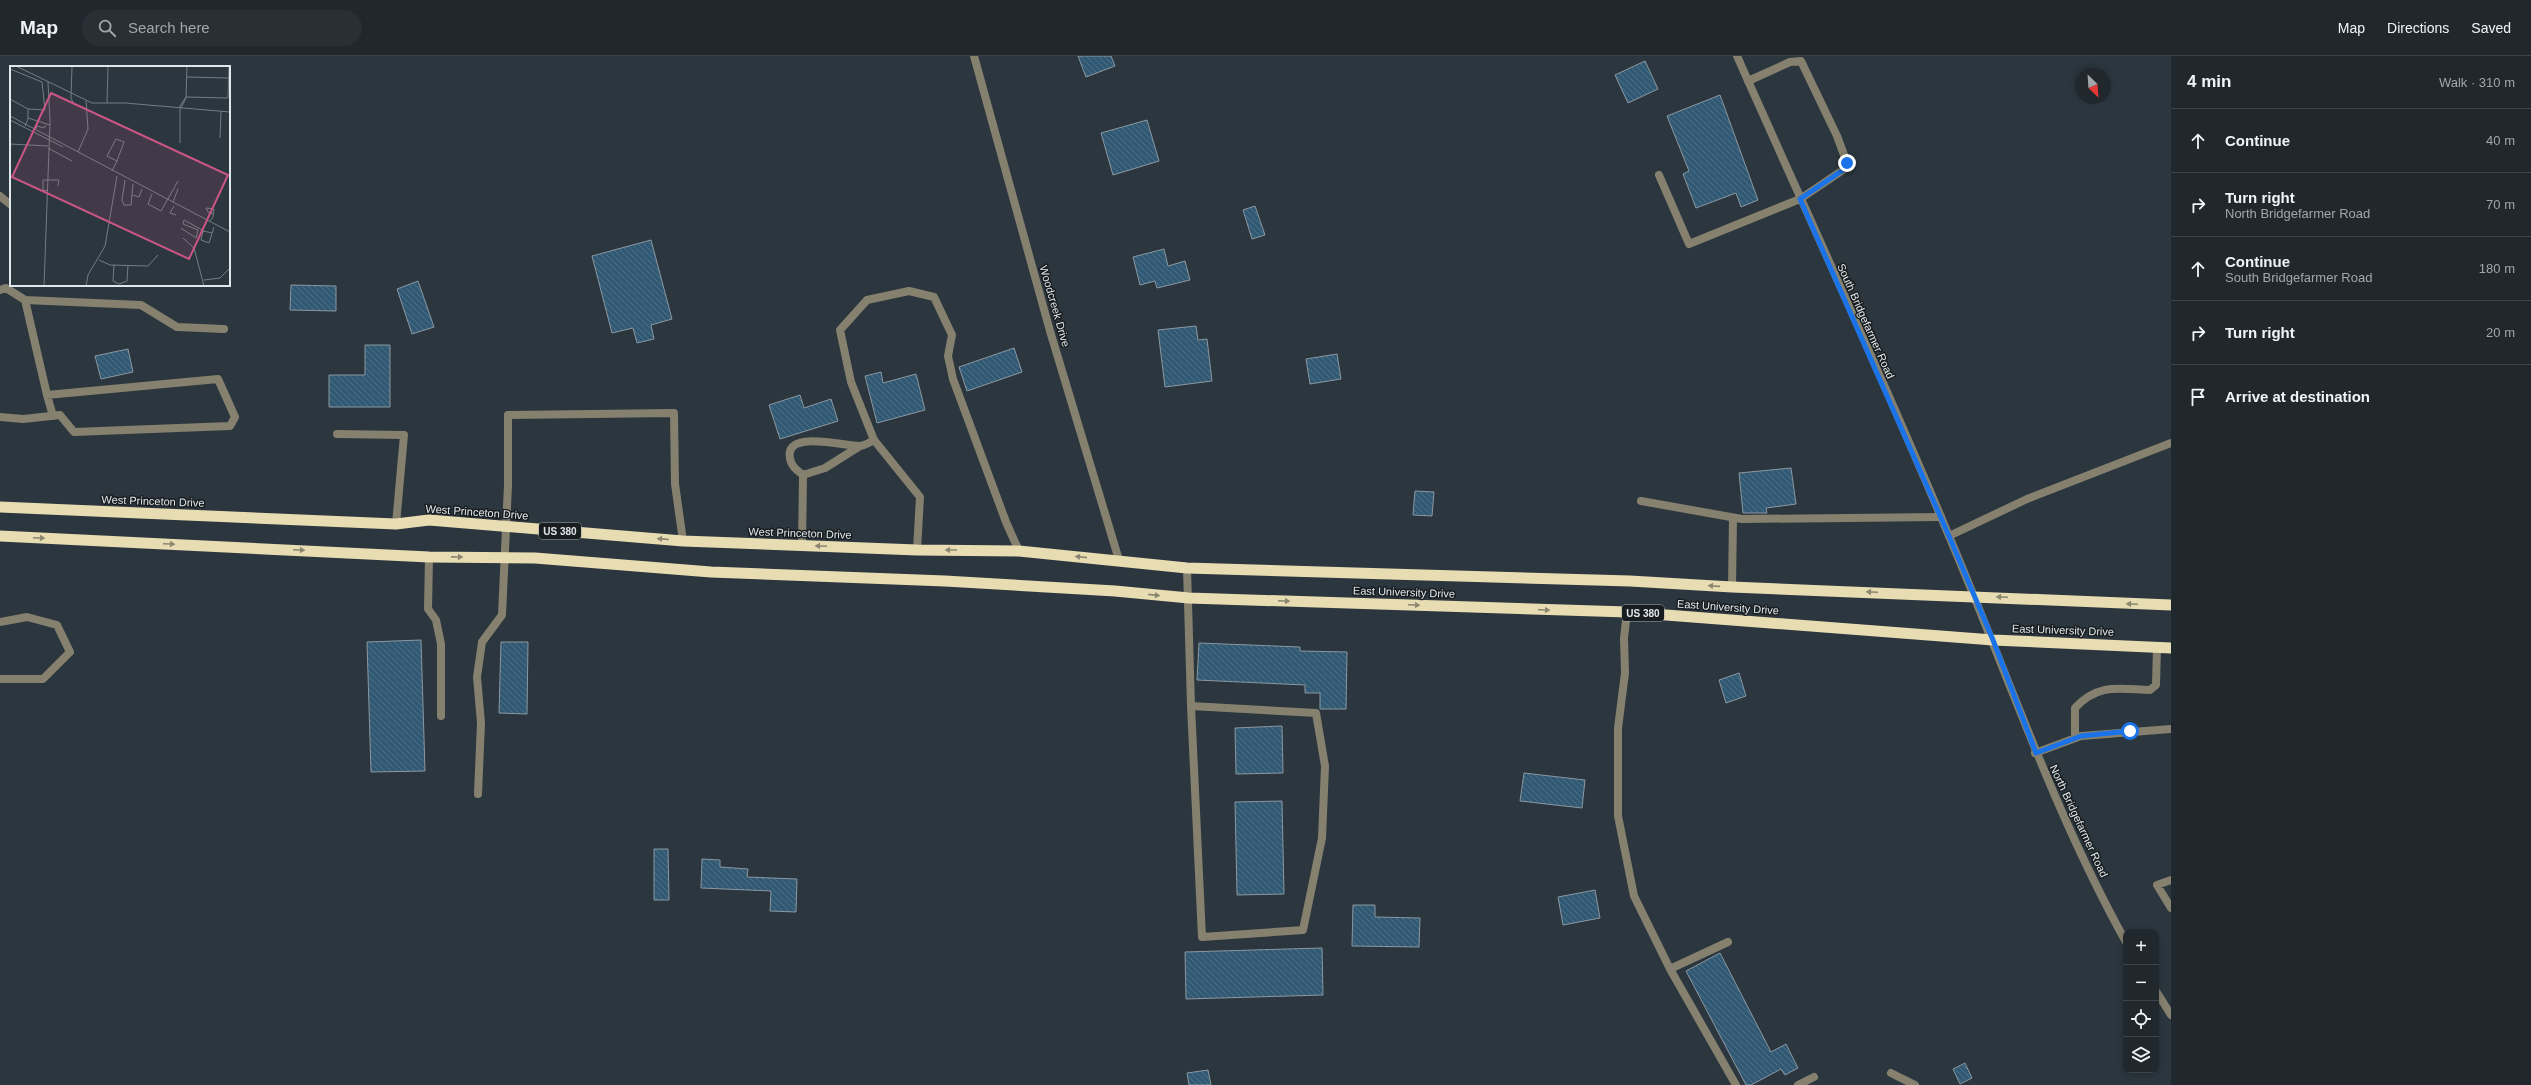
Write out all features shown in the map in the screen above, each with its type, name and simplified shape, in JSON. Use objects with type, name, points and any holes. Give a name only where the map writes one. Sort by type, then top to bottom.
[{"type":"highway","name":"West Princeton Drive","points":[[0,507],[396,524],[429,520],[507,528],[683,541],[917,550],[1019,550],[1119,560]]},
{"type":"highway","name":"US 380","points":[[0,536],[428,557],[505,558]]},
{"type":"highway","name":"East University Drive","points":[[505,558],[535,558],[711,572],[945,581],[1115,591],[1189,598],[1627,612],[1993,640],[2171,648]]},
{"type":"highway","name":"East University Drive","points":[[1119,560],[1187,568],[1622,580],[1732,587],[1973,596],[2171,606]]},
{"type":"street","name":"Woodcreek Drive","points":[[974,56],[1050,331],[1119,560]]},
{"type":"street","name":"South Bridgefarmer Road","points":[[1737,56],[1941,517],[1973,596]]},
{"type":"street","points":[[1659,175],[1688,244],[1800,199],[1843,170],[1847,163],[1837,136],[1801,61],[1790,62],[1748,81]]},
{"type":"street","points":[[0,196],[10,204]]},
{"type":"street","points":[[0,290],[6,288],[25,300],[141,305],[177,328],[224,329]]},
{"type":"street","points":[[917,550],[920,497],[874,440],[850,382],[840,330],[867,300],[909,291],[934,297],[952,335],[948,356],[953,379],[1006,522],[1019,550]]},
{"type":"street","points":[[25,300],[53,416]]},
{"type":"street","points":[[0,417],[23,419],[60,415],[74,432],[230,426],[235,417],[218,379],[48,395]]},
{"type":"street","points":[[478,794],[481,723],[477,677],[482,642],[502,615],[507,528],[508,415],[674,413],[675,484],[683,541]]},
{"type":"street","points":[[337,434],[404,435],[396,524]]},
{"type":"street","points":[[803,474],[825,468],[860,446],[874,440]]},
{"type":"street","points":[[803,474],[793,466],[790,458],[792,448],[797,444],[808,441],[860,446]]},
{"type":"street","points":[[1949,536],[2027,499],[2171,443]]},
{"type":"street","points":[[802,546],[803,474]]},
{"type":"street","points":[[1641,501],[1733,518],[1941,517]]},
{"type":"street","points":[[1732,587],[1733,518]]},
{"type":"street","points":[[428,557],[428,609],[436,620],[441,644],[441,716]]},
{"type":"street","points":[[1187,568],[1191,706],[1202,937],[1303,930],[1322,838],[1325,766],[1316,713],[1191,706]]},
{"type":"street","name":"North Bridgefarmer Road","points":[[1973,596],[1993,640],[2036,753],[2094,881],[2123,936]]},
{"type":"street","points":[[1627,612],[1624,638],[1625,673],[1618,728],[1618,816],[1634,896],[1670,969],[1736,1085]]},
{"type":"street","points":[[0,622],[27,617],[57,625],[70,652],[43,679],[0,679]]},
{"type":"street","points":[[2075,738],[2076,708],[2084,698],[2096,690],[2150,690],[2156,685],[2157,647]]},
{"type":"street","points":[[2036,753],[2075,738],[2171,729]]},
{"type":"street","points":[[2171,880],[2158,885],[2171,908]]},
{"type":"street","points":[[1670,969],[1728,942]]},
{"type":"street","points":[[2159,996],[2171,1015]]},
{"type":"street","points":[[1891,1073],[1915,1085]]},
{"type":"street","points":[[1798,1085],[1814,1076]]},
{"type":"building","points":[[1078,56],[1111,56],[1115,66],[1086,77]]},
{"type":"building","points":[[1645,61],[1658,89],[1628,103],[1615,75]]},
{"type":"building","points":[[1720,95],[1758,200],[1741,207],[1736,193],[1696,208],[1683,174],[1689,171],[1667,116]]},
{"type":"building","points":[[1147,120],[1159,161],[1113,175],[1101,133]]},
{"type":"building","points":[[1255,206],[1265,235],[1252,239],[1243,210]]},
{"type":"building","points":[[651,240],[672,319],[651,325],[654,339],[637,343],[633,328],[612,333],[592,256]]},
{"type":"building","points":[[1164,249],[1168,266],[1185,261],[1190,280],[1157,288],[1155,281],[1140,285],[1133,257]]},
{"type":"building","points":[[418,281],[434,327],[412,334],[397,289]]},
{"type":"building","points":[[291,285],[336,286],[336,311],[290,310]]},
{"type":"building","points":[[1196,326],[1198,340],[1207,339],[1212,381],[1165,387],[1158,330]]},
{"type":"building","points":[[365,345],[390,345],[390,407],[329,407],[329,375],[365,375]]},
{"type":"building","points":[[1014,348],[1022,372],[967,391],[959,367]]},
{"type":"building","points":[[128,349],[133,372],[101,379],[95,356]]},
{"type":"building","points":[[1337,354],[1341,379],[1310,384],[1306,359]]},
{"type":"building","points":[[881,372],[883,383],[916,374],[925,410],[877,423],[865,376]]},
{"type":"building","points":[[800,395],[804,408],[831,399],[838,421],[780,439],[769,405]]},
{"type":"building","points":[[1791,468],[1796,504],[1766,508],[1767,513],[1743,513],[1739,473]]},
{"type":"building","points":[[1415,491],[1434,492],[1432,516],[1413,515]]},
{"type":"building","points":[[421,640],[425,771],[371,772],[367,642]]},
{"type":"building","points":[[501,642],[528,642],[527,714],[499,713]]},
{"type":"building","points":[[1199,643],[1300,647],[1300,651],[1347,652],[1346,709],[1320,709],[1320,693],[1305,693],[1305,685],[1197,680]]},
{"type":"building","points":[[1739,673],[1746,696],[1726,703],[1719,680]]},
{"type":"building","points":[[1282,726],[1283,773],[1236,774],[1235,728]]},
{"type":"building","points":[[1524,773],[1585,780],[1582,808],[1520,801]]},
{"type":"building","points":[[1282,801],[1284,894],[1237,895],[1235,802]]},
{"type":"building","points":[[654,849],[668,849],[669,900],[654,900]]},
{"type":"building","points":[[702,859],[720,860],[720,867],[748,869],[747,877],[797,879],[796,912],[770,911],[771,891],[701,888]]},
{"type":"building","points":[[1595,890],[1600,918],[1563,925],[1558,897]]},
{"type":"building","points":[[1353,905],[1375,905],[1375,917],[1420,918],[1419,947],[1352,946]]},
{"type":"building","points":[[1322,948],[1323,995],[1186,999],[1185,952]]},
{"type":"building","points":[[1720,953],[1771,1052],[1786,1044],[1798,1068],[1785,1075],[1781,1069],[1751,1085],[1746,1085],[1686,971]]},
{"type":"building","points":[[1965,1063],[1972,1078],[1960,1084],[1953,1069]]},
{"type":"building","points":[[1208,1070],[1211,1085],[1189,1085],[1187,1073]]},
{"type":"route","points":[[1847,163],[1843,170],[1800,199],[1949,536],[1973,596],[1993,640],[2029,738],[2036,753],[2081,736],[2130,731]]}]
